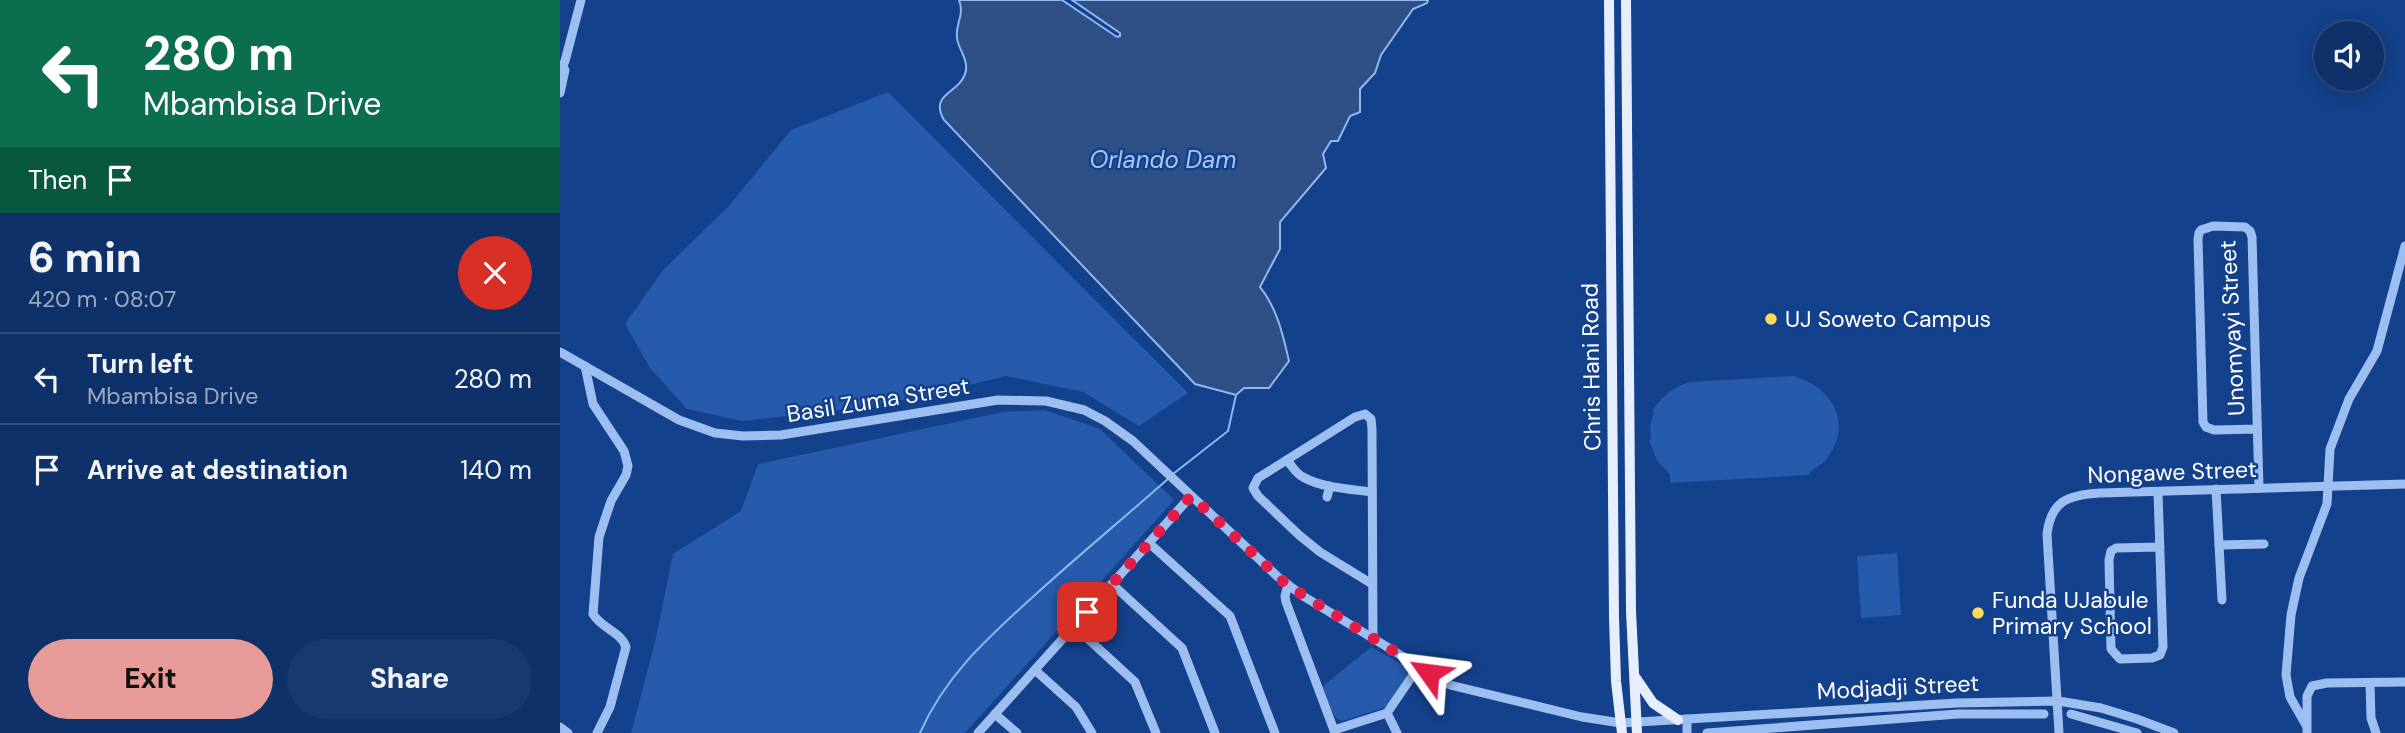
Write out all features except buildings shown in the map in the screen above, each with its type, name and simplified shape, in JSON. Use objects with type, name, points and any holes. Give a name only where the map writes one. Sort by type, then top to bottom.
[{"type":"main road","name":"Chris Hani Road","points":[[1609,0],[1614,617],[1621,728]]},
{"type":"main road","name":"Chris Hani Road","points":[[1626,0],[1632,668],[1636,728]]},
{"type":"main road","points":[[1632,668],[1646,696],[1660,709],[1682,720]]},
{"type":"street","points":[[560,93],[580,0]]},
{"type":"street","points":[[560,73],[565,61]]},
{"type":"street","name":"Unomyayi Street","points":[[2257,429],[2214,430],[2206,427],[2203,422],[2198,239],[2199,233],[2206,228],[2245,227],[2252,237],[2259,488]]},
{"type":"street","points":[[2306,729],[2290,697],[2286,675],[2286,652],[2299,578],[2327,505],[2330,449],[2349,399],[2376,351],[2405,246]]},
{"type":"street","name":"Basil Zuma Street","points":[[560,352],[679,421],[715,433],[743,436],[781,435],[998,400],[1028,399],[1067,405],[1095,415],[1133,441],[1287,585],[1373,638]]},
{"type":"street","points":[[585,366],[590,399],[624,451],[628,466],[626,475],[611,501],[597,549],[593,614],[599,622],[622,639],[626,647],[610,707],[597,733]]},
{"type":"street","points":[[1372,584],[1299,536],[1255,491],[1254,485],[1258,478],[1354,417],[1367,415],[1372,429],[1373,638]]},
{"type":"street","points":[[1287,460],[1302,477],[1330,486],[1372,492]]},
{"type":"street","name":"Nongawe Street","points":[[2057,701],[2047,534],[2051,515],[2064,499],[2079,494],[2405,484]]},
{"type":"street","points":[[1327,497],[1330,486]]},
{"type":"street","points":[[2217,489],[2222,600]]},
{"type":"street","points":[[2158,492],[2160,547],[2161,652],[2152,658],[2120,659],[2111,649],[2111,551],[2116,548],[2160,547]]},
{"type":"street","points":[[978,733],[1191,496]]},
{"type":"street","points":[[1149,543],[1230,616],[1275,733]]},
{"type":"street","points":[[2219,545],[2264,544]]},
{"type":"street","points":[[1112,584],[1182,649],[1215,733]]},
{"type":"street","points":[[1287,585],[1286,602],[1335,732],[1387,713],[1419,666]]},
{"type":"street","points":[[1074,626],[1136,681],[1156,733]]},
{"type":"street","name":"Modjadji Street","points":[[1373,638],[1459,688],[1621,728],[1682,720],[1957,703],[2057,701],[2122,714],[2174,733]]},
{"type":"street","points":[[1035,670],[1076,707],[1092,733]]},
{"type":"street","points":[[2306,729],[2310,688],[2328,683],[2405,682]]},
{"type":"street","points":[[2370,683],[2371,718],[2376,733]]},
{"type":"street","points":[[2057,701],[2059,733]]},
{"type":"street","points":[[1957,703],[1958,714]]},
{"type":"street","points":[[1387,713],[1397,733]]},
{"type":"street","points":[[995,714],[1017,733]]},
{"type":"street","points":[[1707,733],[1958,714],[2044,714]]},
{"type":"street","points":[[2071,714],[2137,733]]},
{"type":"street","points":[[2118,726],[2122,714]]},
{"type":"street","points":[[1682,720],[1688,733]]},
{"type":"street","points":[[560,727],[568,733]]},
{"type":"shaded area","points":[[888,92],[1188,393],[1139,426],[1083,392],[1006,376],[920,397],[849,409],[742,421],[687,409],[650,368],[625,324],[663,270],[728,207],[791,130]]},
{"type":"shaded area","points":[[1792,376],[1818,388],[1834,407],[1838,419],[1835,445],[1825,460],[1809,475],[1670,483],[1670,474],[1658,462],[1649,441],[1652,411],[1664,396],[1690,382]]},
{"type":"shaded area","points":[[1045,410],[1100,429],[1174,500],[965,733],[631,733],[655,642],[673,554],[741,511],[758,464],[1003,412]]},
{"type":"shaded area","points":[[1897,553],[1901,615],[1861,618],[1857,556]]},
{"type":"shaded area","points":[[1371,647],[1405,666],[1408,673],[1386,707],[1342,721],[1332,711],[1322,687]]},
{"type":"water","name":"Orlando Dam","points":[[959,0],[1062,0],[1117,37],[1120,33],[1072,0],[1428,0],[1413,9],[1381,55],[1375,73],[1360,89],[1360,112],[1350,116],[1338,141],[1331,141],[1323,154],[1326,168],[1280,222],[1280,249],[1260,287],[1275,313],[1289,361],[1269,388],[1244,388],[1236,395],[1195,384],[944,120],[940,104],[959,84],[966,70],[966,61],[957,38],[961,10]]},
{"type":"waterway","points":[[1173,474],[1228,431],[1236,395]]},
{"type":"waterway","points":[[920,733],[942,692],[985,641],[1169,478]]},
{"type":"place","name":"UJ Soweto Campus","points":[[1771,319]]},
{"type":"place","name":"Funda UJabule Primary School","points":[[1978,613]]},
{"type":"route","points":[[1087,612],[1191,496],[1287,585],[1429,673]]}]
